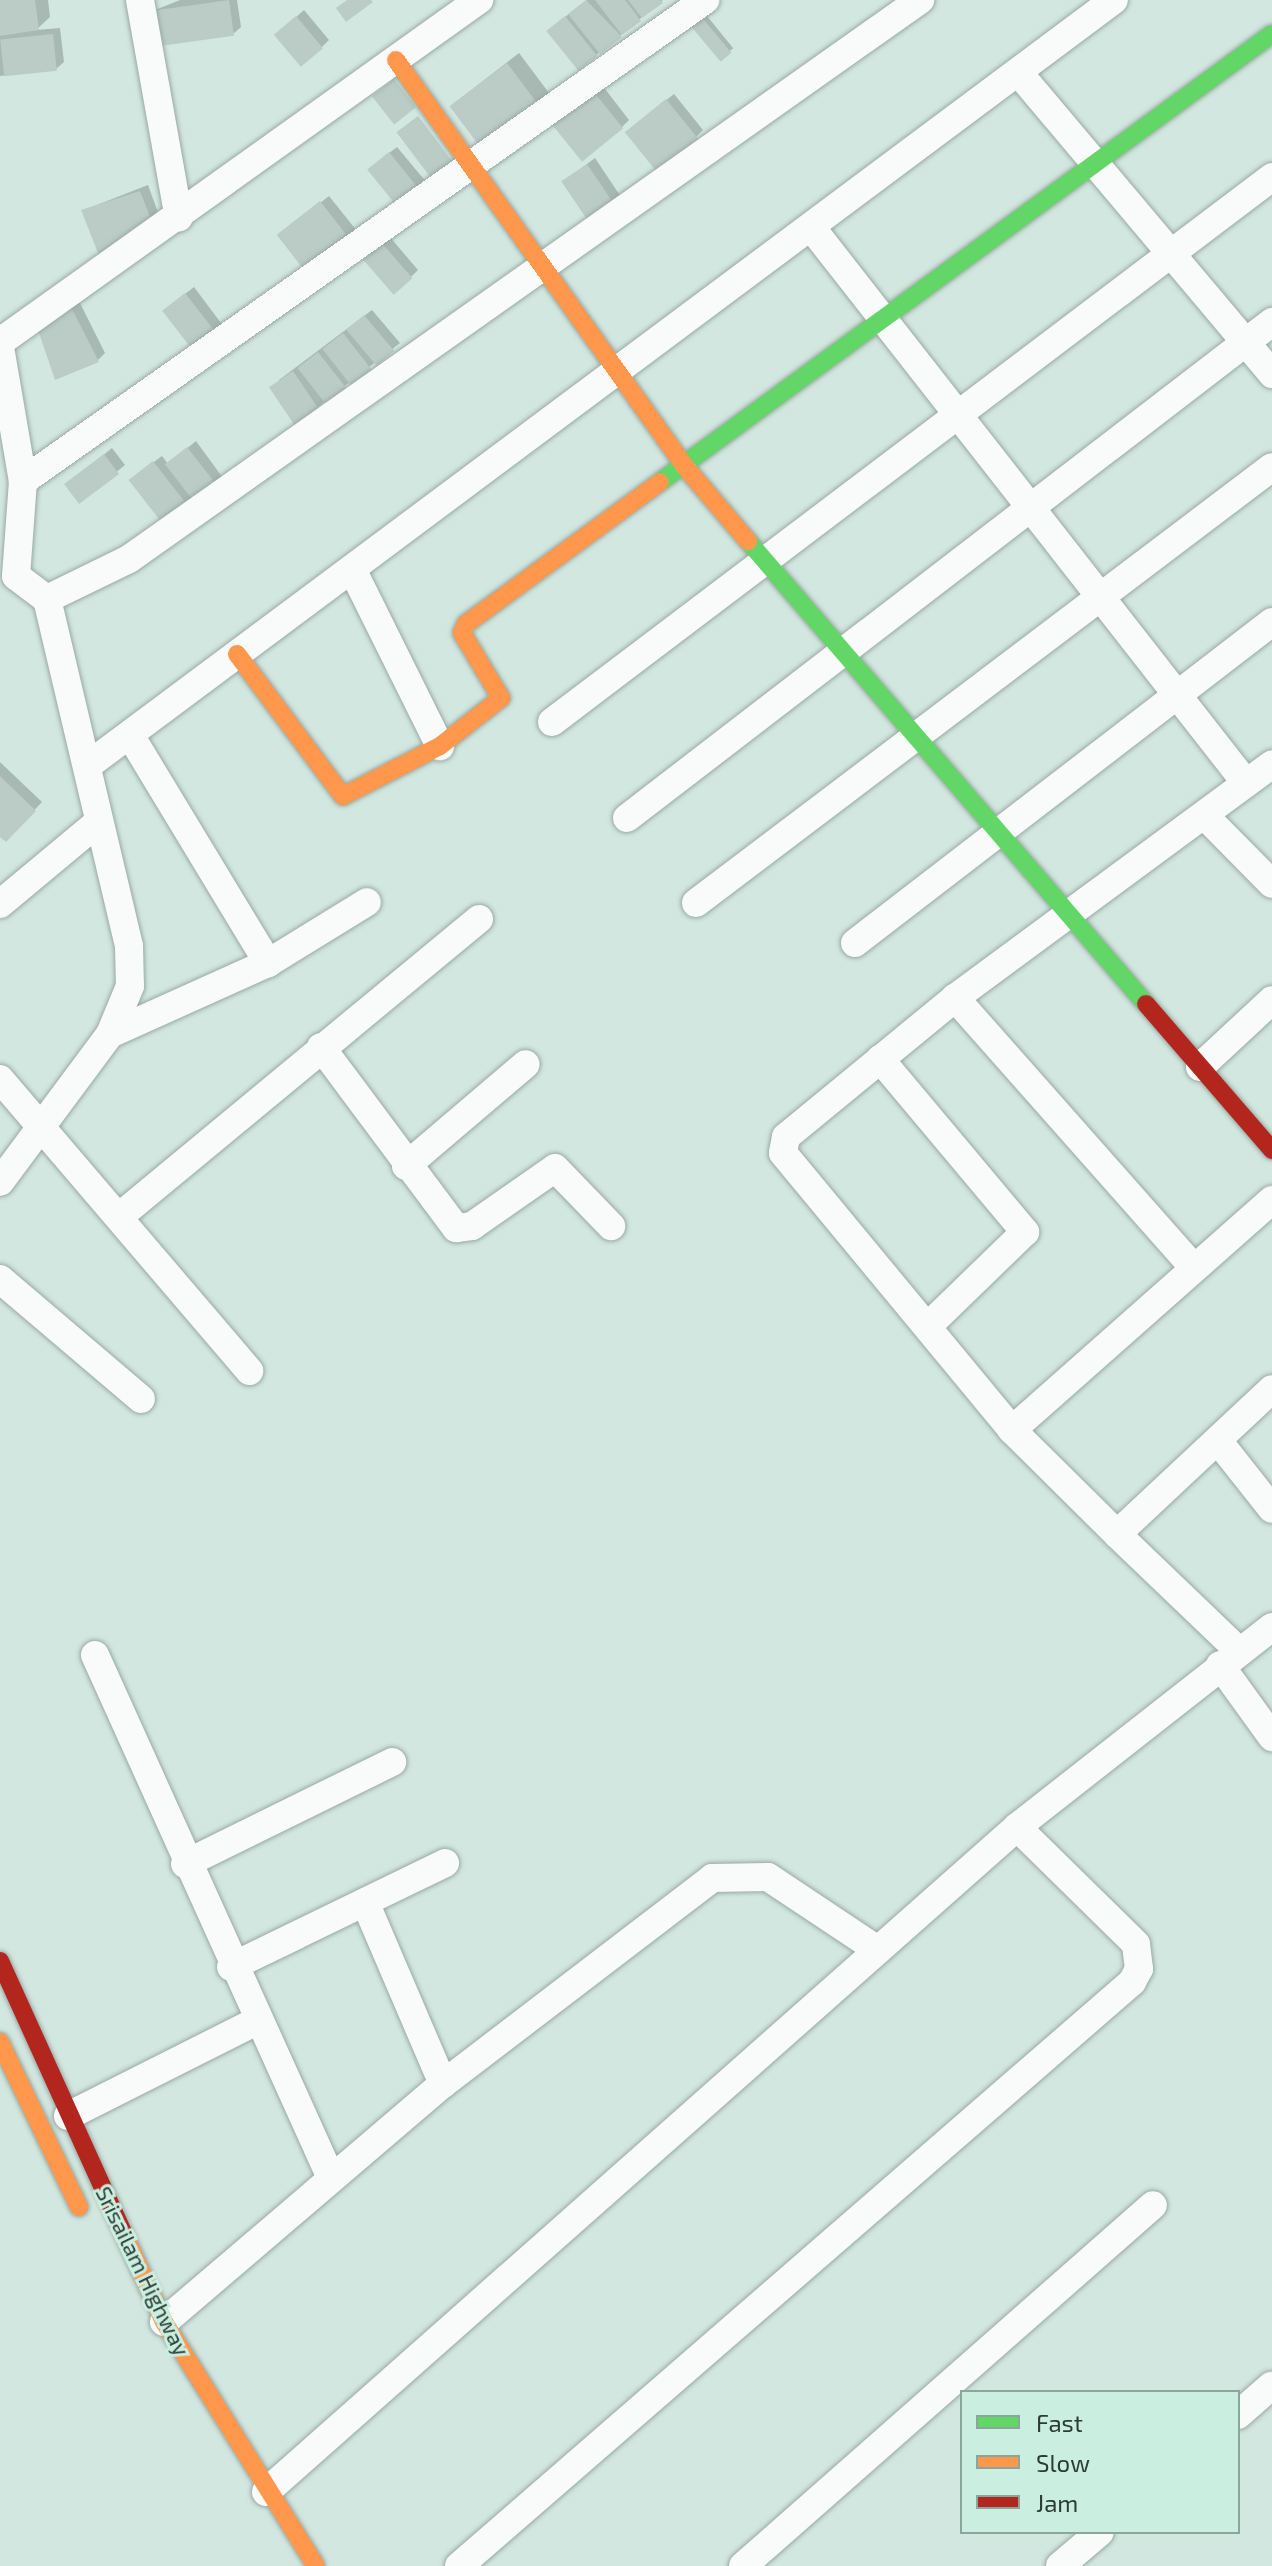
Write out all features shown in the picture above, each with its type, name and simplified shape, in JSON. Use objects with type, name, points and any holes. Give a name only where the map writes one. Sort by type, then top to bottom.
[{"type":"main road","points":[[237,654],[343,796],[440,746],[501,698],[462,633],[466,624],[686,468],[1272,34]]},
{"type":"main road","points":[[396,60],[468,168],[545,268],[686,468],[846,649],[1065,917],[1272,1150]]},
{"type":"main road","name":"Srisailam Highway","points":[[0,1961],[12,2024],[68,2116],[152,2329],[316,2566]]},
{"type":"main road","name":"Srisailam Highway","points":[[0,2042],[88,2224]]},
{"type":"street","points":[[140,0],[179,218]]},
{"type":"street","points":[[479,0],[0,344],[23,481],[8,583],[47,599],[129,559],[545,268],[920,0]]},
{"type":"street","points":[[23,481],[705,0]]},
{"type":"street","points":[[87,766],[1114,0]]},
{"type":"street","points":[[1018,72],[1272,374]]},
{"type":"street","points":[[552,722],[768,562],[1272,177]]},
{"type":"street","points":[[811,227],[1246,783]]},
{"type":"street","points":[[627,818],[1272,322]]},
{"type":"street","points":[[696,903],[1272,467]]},
{"type":"street","points":[[352,569],[440,746]]},
{"type":"street","points":[[0,1182],[110,1034],[130,986],[129,946],[96,824],[87,766],[47,599]]},
{"type":"street","points":[[855,943],[994,830],[1272,622]]},
{"type":"street","points":[[130,735],[268,963]]},
{"type":"street","points":[[1272,764],[955,998],[786,1137],[783,1153],[1012,1430],[1117,1534],[1230,1658],[1272,1737]]},
{"type":"street","points":[[1205,816],[1272,884]]},
{"type":"street","points":[[0,904],[96,824]]},
{"type":"street","points":[[110,1034],[268,963],[367,902]]},
{"type":"street","points":[[120,1216],[479,919]]},
{"type":"street","points":[[955,998],[1194,1268]]},
{"type":"street","points":[[1200,1067],[1272,1000]]},
{"type":"street","points":[[321,1047],[406,1166],[456,1228],[472,1226],[555,1168],[611,1226]]},
{"type":"street","points":[[880,1059],[1025,1232],[928,1326]]},
{"type":"street","points":[[406,1166],[526,1064]]},
{"type":"street","points":[[0,1079],[39,1128],[120,1216],[249,1371]]},
{"type":"street","points":[[1012,1430],[1272,1200]]},
{"type":"street","points":[[0,1279],[141,1399]]},
{"type":"street","points":[[1117,1534],[1219,1442],[1272,1389]]},
{"type":"street","points":[[1219,1442],[1272,1509]]},
{"type":"street","points":[[266,2492],[1017,1827],[1272,1627]]},
{"type":"street","points":[[95,1655],[231,1967],[259,2020],[331,2178]]},
{"type":"street","points":[[185,1864],[392,1762]]},
{"type":"street","points":[[459,2566],[1132,1982],[1139,1969],[1136,1944],[1017,1827]]},
{"type":"street","points":[[231,1967],[445,1863]]},
{"type":"street","points":[[152,2329],[443,2084],[712,1878],[768,1877],[878,1950]]},
{"type":"street","points":[[365,1902],[443,2084]]},
{"type":"street","points":[[68,2116],[259,2020]]},
{"type":"street","points":[[743,2566],[1153,2205]]},
{"type":"street","points":[[1240,2413],[1271,2386]]},
{"type":"street","points":[[1060,2566],[1098,2534]]},
{"type":"building","points":[[0,0],[35,0],[39,30],[0,36]]},
{"type":"building","points":[[229,0],[234,36],[158,46],[153,11]]},
{"type":"building","points":[[347,0],[373,2],[346,22],[336,8]]},
{"type":"building","points":[[586,0],[622,37],[600,54],[568,14]]},
{"type":"building","points":[[595,0],[625,0],[641,21],[622,35]]},
{"type":"building","points":[[628,0],[661,0],[663,3],[642,18]]},
{"type":"building","points":[[698,13],[731,53],[721,62],[687,22]]},
{"type":"building","points":[[296,16],[323,48],[301,67],[274,35]]},
{"type":"building","points":[[565,16],[597,56],[578,71],[546,31]]},
{"type":"building","points":[[53,34],[57,71],[4,76],[0,40]]},
{"type":"building","points":[[507,63],[539,106],[482,149],[449,106]]},
{"type":"building","points":[[394,79],[416,107],[394,125],[372,96]]},
{"type":"building","points":[[593,91],[623,128],[582,162],[552,124]]},
{"type":"building","points":[[666,99],[698,139],[657,172],[625,132]]},
{"type":"building","points":[[418,116],[454,163],[432,179],[396,132]]},
{"type":"building","points":[[389,152],[421,192],[399,209],[367,170]]},
{"type":"building","points":[[587,164],[615,205],[589,223],[561,181]]},
{"type":"building","points":[[140,191],[154,227],[100,258],[81,210]]},
{"type":"building","points":[[320,201],[351,240],[307,274],[277,235]]},
{"type":"building","points":[[381,242],[412,278],[394,295],[362,258]]},
{"type":"building","points":[[185,293],[218,336],[195,353],[162,311]]},
{"type":"building","points":[[72,309],[99,362],[55,380],[37,327]]},
{"type":"building","points":[[364,315],[394,351],[377,366],[346,330]]},
{"type":"building","points":[[343,333],[372,370],[351,386],[323,349]]},
{"type":"building","points":[[318,352],[347,389],[326,405],[298,368]]},
{"type":"building","points":[[293,371],[319,410],[295,426],[269,387]]},
{"type":"building","points":[[187,447],[218,487],[196,504],[165,464]]},
{"type":"building","points":[[104,454],[119,474],[79,504],[64,484]]},
{"type":"building","points":[[153,461],[187,505],[163,524],[129,480]]},
{"type":"building","points":[[0,776],[36,811],[6,842],[0,837]]},
{"type":"traffic: fast","points":[[660,482],[1272,34]]},
{"type":"traffic: fast","points":[[748,541],[1146,1004]]},
{"type":"traffic: slow","points":[[396,60],[686,468],[748,541]]},
{"type":"traffic: slow","points":[[237,654],[343,796],[440,746],[501,698],[462,633],[466,624],[660,482]]},
{"type":"traffic: slow","points":[[0,2042],[79,2207]]},
{"type":"traffic: slow","points":[[123,2232],[164,2322],[316,2566]]},
{"type":"traffic: jam","points":[[1146,1004],[1272,1150]]},
{"type":"traffic: jam","points":[[0,1961],[123,2232]]}]
